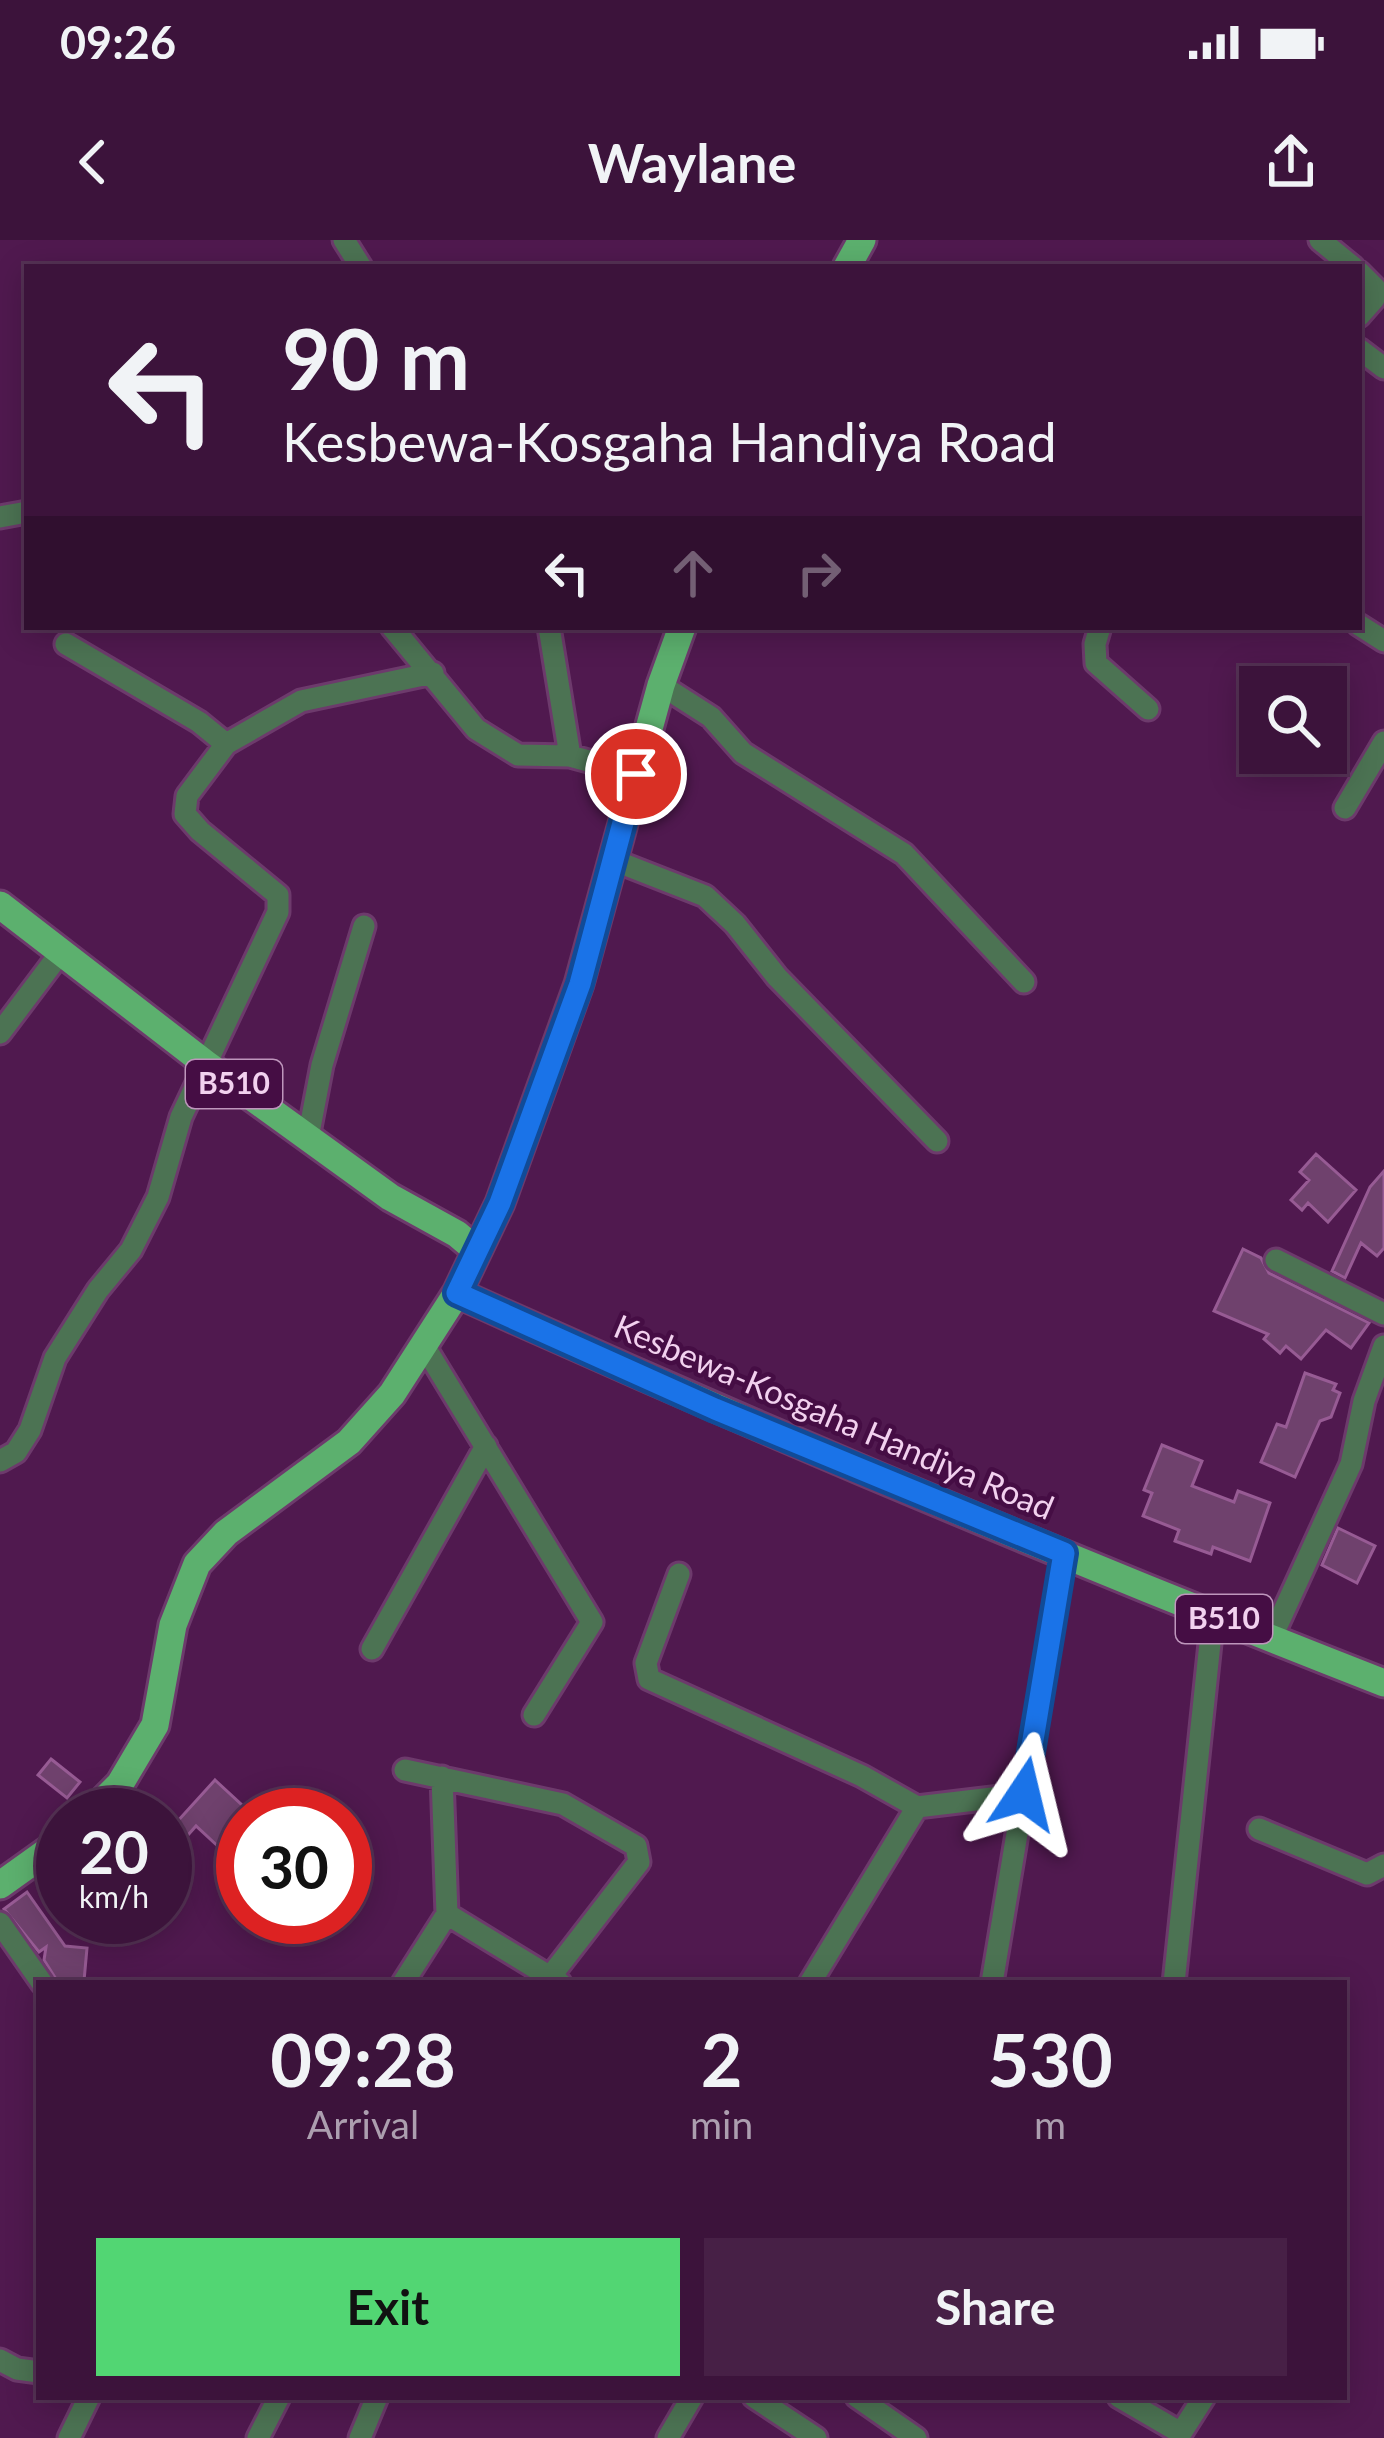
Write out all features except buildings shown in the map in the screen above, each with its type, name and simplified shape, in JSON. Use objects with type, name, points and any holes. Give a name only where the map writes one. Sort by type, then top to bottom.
[{"type":"main road","points":[[116,1788],[155,1724],[173,1624],[197,1564],[226,1533],[349,1442],[392,1394],[457,1293],[500,1203],[580,984],[661,685],[681,630]]},
{"type":"main road","name":"B510","points":[[0,905],[308,1138],[390,1197],[457,1234],[476,1250]]},
{"type":"main road","name":"Kesbewa-Kosgaha Handiya Road","points":[[457,1293],[715,1409],[1384,1683]]},
{"type":"main road","points":[[0,1885],[36,1859]]},
{"type":"street","points":[[1320,240],[1350,264]]},
{"type":"street","points":[[1362,275],[1375,288],[1374,299],[1362,313]]},
{"type":"street","points":[[395,630],[476,729],[518,755],[570,756],[636,774]]},
{"type":"street","points":[[549,630],[570,756]]},
{"type":"street","points":[[1099,630],[1094,644],[1096,663],[1148,709]]},
{"type":"street","points":[[66,644],[199,722],[226,744]]},
{"type":"street","points":[[0,1461],[16,1452],[55,1358],[140,1232],[158,1197],[181,1117],[278,912],[278,895],[185,814],[187,796],[226,744],[301,701],[433,673]]},
{"type":"street","points":[[661,685],[711,716],[743,753],[904,854],[1024,982]]},
{"type":"street","points":[[1346,808],[1384,742]]},
{"type":"street","points":[[613,860],[705,896],[736,924],[776,977],[938,1141]]},
{"type":"street","points":[[308,1138],[322,1065],[364,926]]},
{"type":"street","points":[[0,1033],[61,952]]},
{"type":"street","points":[[1276,1260],[1384,1314]]},
{"type":"street","points":[[423,1344],[592,1622],[534,1715]]},
{"type":"street","points":[[1271,1639],[1351,1464],[1364,1401],[1384,1346]]},
{"type":"street","points":[[372,1649],[486,1446]]},
{"type":"street","points":[[993,1980],[1064,1553]]},
{"type":"street","points":[[679,1574],[646,1663],[649,1679],[862,1775],[917,1807],[1024,1794]]},
{"type":"street","points":[[1174,1980],[1213,1615]]},
{"type":"street","points":[[405,1770],[563,1804],[636,1846],[639,1862],[555,1980],[447,1914]]},
{"type":"street","points":[[405,1980],[447,1914],[442,1778]]},
{"type":"street","points":[[812,1980],[917,1807]]},
{"type":"street","points":[[1259,1829],[1367,1874],[1384,1865]]},
{"type":"street","points":[[0,1924],[40,1980]]},
{"type":"street","points":[[0,2360],[36,2372]]},
{"type":"street","points":[[69,2438],[88,2400]]},
{"type":"street","points":[[258,2438],[277,2400]]},
{"type":"street","points":[[376,2400],[362,2433],[387,2438]]},
{"type":"street","points":[[668,2438],[690,2400]]},
{"type":"street","points":[[759,2400],[816,2438]]},
{"type":"street","points":[[861,2400],[916,2438]]},
{"type":"street","points":[[1124,2400],[1181,2433],[1202,2400]]},
{"type":"route","points":[[636,774],[580,984],[500,1203],[457,1293],[715,1409],[1064,1553],[1024,1794]]}]
